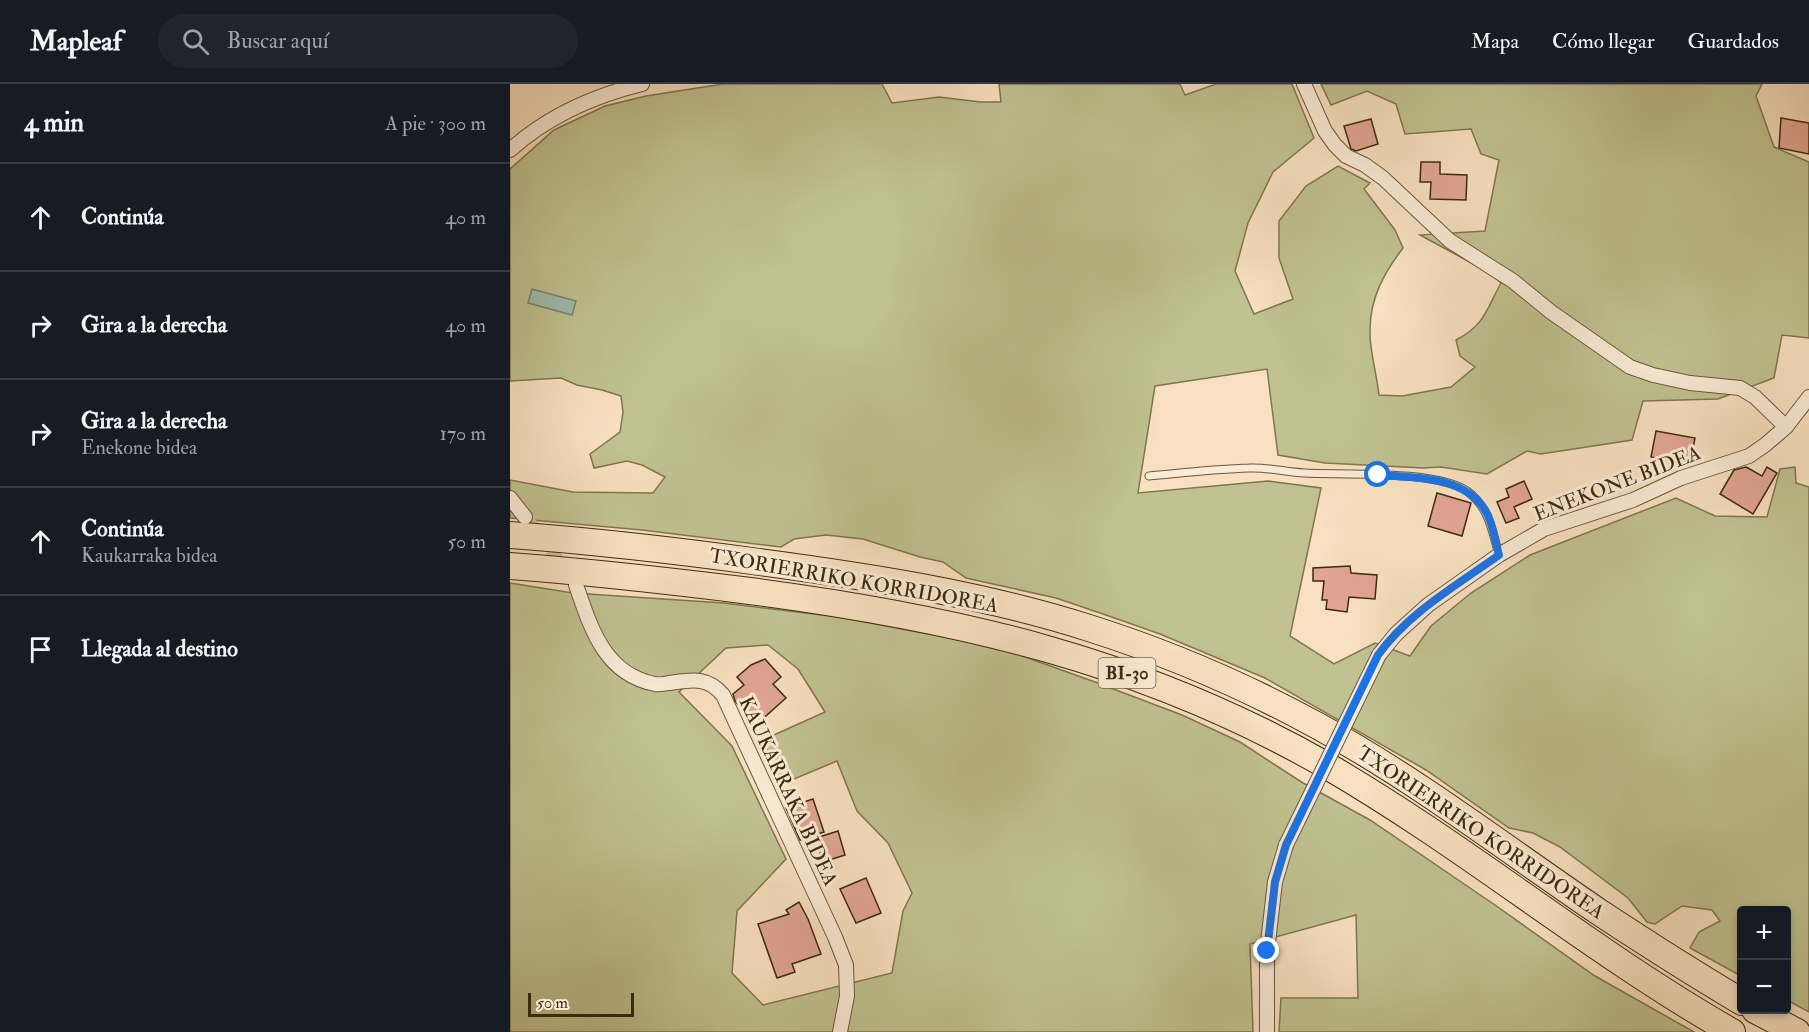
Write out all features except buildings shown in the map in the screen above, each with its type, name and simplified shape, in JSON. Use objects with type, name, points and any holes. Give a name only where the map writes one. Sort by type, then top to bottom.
[{"type":"highway","name":"TXORIERRIKO KORRIDOREA","points":[[518,526],[805,567],[898,583],[1027,611],[1137,644],[1226,680],[1345,741],[1428,793],[1682,966],[1737,999]]},
{"type":"highway","name":"TXORIERRIKO KORRIDOREA","points":[[510,566],[693,583],[884,611],[1000,635],[1127,673],[1213,708],[1330,768],[1421,825],[1581,937],[1665,992],[1732,1032]]},
{"type":"highway","points":[[1763,1014],[1797,1032]]},
{"type":"street","points":[[510,150],[552,118],[614,91],[642,84]]},
{"type":"street","points":[[1304,84],[1325,131],[1335,145],[1346,156],[1365,165],[1383,178],[1450,241],[1513,280],[1551,312],[1630,367],[1671,379],[1740,388],[1755,397],[1786,427]]},
{"type":"street","name":"ENEKONE BIDEA","points":[[1267,1032],[1267,951],[1275,882],[1286,845],[1378,655],[1395,634],[1428,605],[1499,555],[1544,529],[1633,500],[1681,478],[1749,456],[1765,446],[1786,427],[1809,397]]},
{"type":"street","points":[[510,498],[518,526]]},
{"type":"street","name":"KAUKARRAKA BIDEA","points":[[576,585],[588,621],[602,650],[626,673],[656,684],[704,681],[715,686],[723,695],[846,965],[847,996],[840,1032]]},
{"type":"lane","points":[[1149,476],[1252,468],[1431,479],[1464,490],[1486,511],[1499,555]]},
{"type":"green space","points":[[723,84],[882,84],[892,103],[939,97],[1001,102],[999,84],[1180,84],[1185,95],[1216,84],[1292,84],[1314,138],[1273,172],[1248,223],[1235,271],[1254,314],[1293,299],[1279,258],[1279,221],[1306,186],[1338,166],[1370,183],[1364,189],[1395,230],[1403,248],[1384,276],[1372,307],[1370,337],[1372,353],[1379,395],[1402,396],[1451,387],[1475,367],[1460,356],[1456,340],[1473,329],[1479,322],[1501,283],[1488,272],[1420,235],[1485,231],[1499,160],[1481,154],[1471,129],[1405,134],[1396,104],[1367,91],[1331,105],[1321,84],[1762,84],[1756,96],[1774,147],[1809,162],[1809,338],[1782,335],[1774,378],[1718,399],[1643,401],[1632,440],[1541,454],[1527,451],[1487,474],[1441,467],[1325,463],[1278,455],[1267,369],[1155,386],[1138,493],[1268,481],[1321,488],[1290,636],[1334,664],[1375,643],[1410,656],[1431,626],[1471,593],[1530,555],[1676,498],[1715,516],[1767,517],[1780,469],[1795,467],[1796,483],[1809,487],[1809,1012],[1791,1002],[1791,906],[1737,906],[1737,974],[1690,948],[1699,932],[1720,921],[1712,910],[1682,906],[1655,924],[1647,922],[1628,898],[1560,847],[1533,833],[1509,828],[1426,770],[1265,678],[1160,634],[1056,598],[966,578],[943,562],[863,539],[826,535],[794,539],[781,547],[642,530],[510,518],[510,480],[573,492],[653,493],[665,477],[642,465],[627,461],[594,468],[590,454],[620,432],[623,412],[621,396],[577,385],[561,378],[510,381],[510,169],[554,130],[605,106],[646,96]]},
{"type":"green space","points":[[510,583],[573,593],[724,603],[838,617],[950,638],[1017,654],[1095,682],[1182,715],[1240,742],[1303,783],[1370,820],[1595,976],[1694,1032],[1279,1032],[1281,998],[1358,998],[1356,915],[1250,944],[1253,1032],[510,1032]],"holes":[[[768,645],[798,669],[825,712],[763,740],[782,784],[837,761],[857,811],[888,843],[912,893],[903,911],[892,973],[763,1005],[732,973],[737,911],[786,859],[732,746],[679,692],[726,648]]]},
{"type":"shaded area","points":[[532,289],[576,301],[572,315],[528,303]]},
{"type":"tunnel","points":[[525,517],[566,572]]},
{"type":"route","points":[[1267,951],[1275,882],[1286,845],[1378,655],[1395,634],[1428,605],[1499,555],[1486,511],[1464,490],[1431,479],[1378,475]]}]
